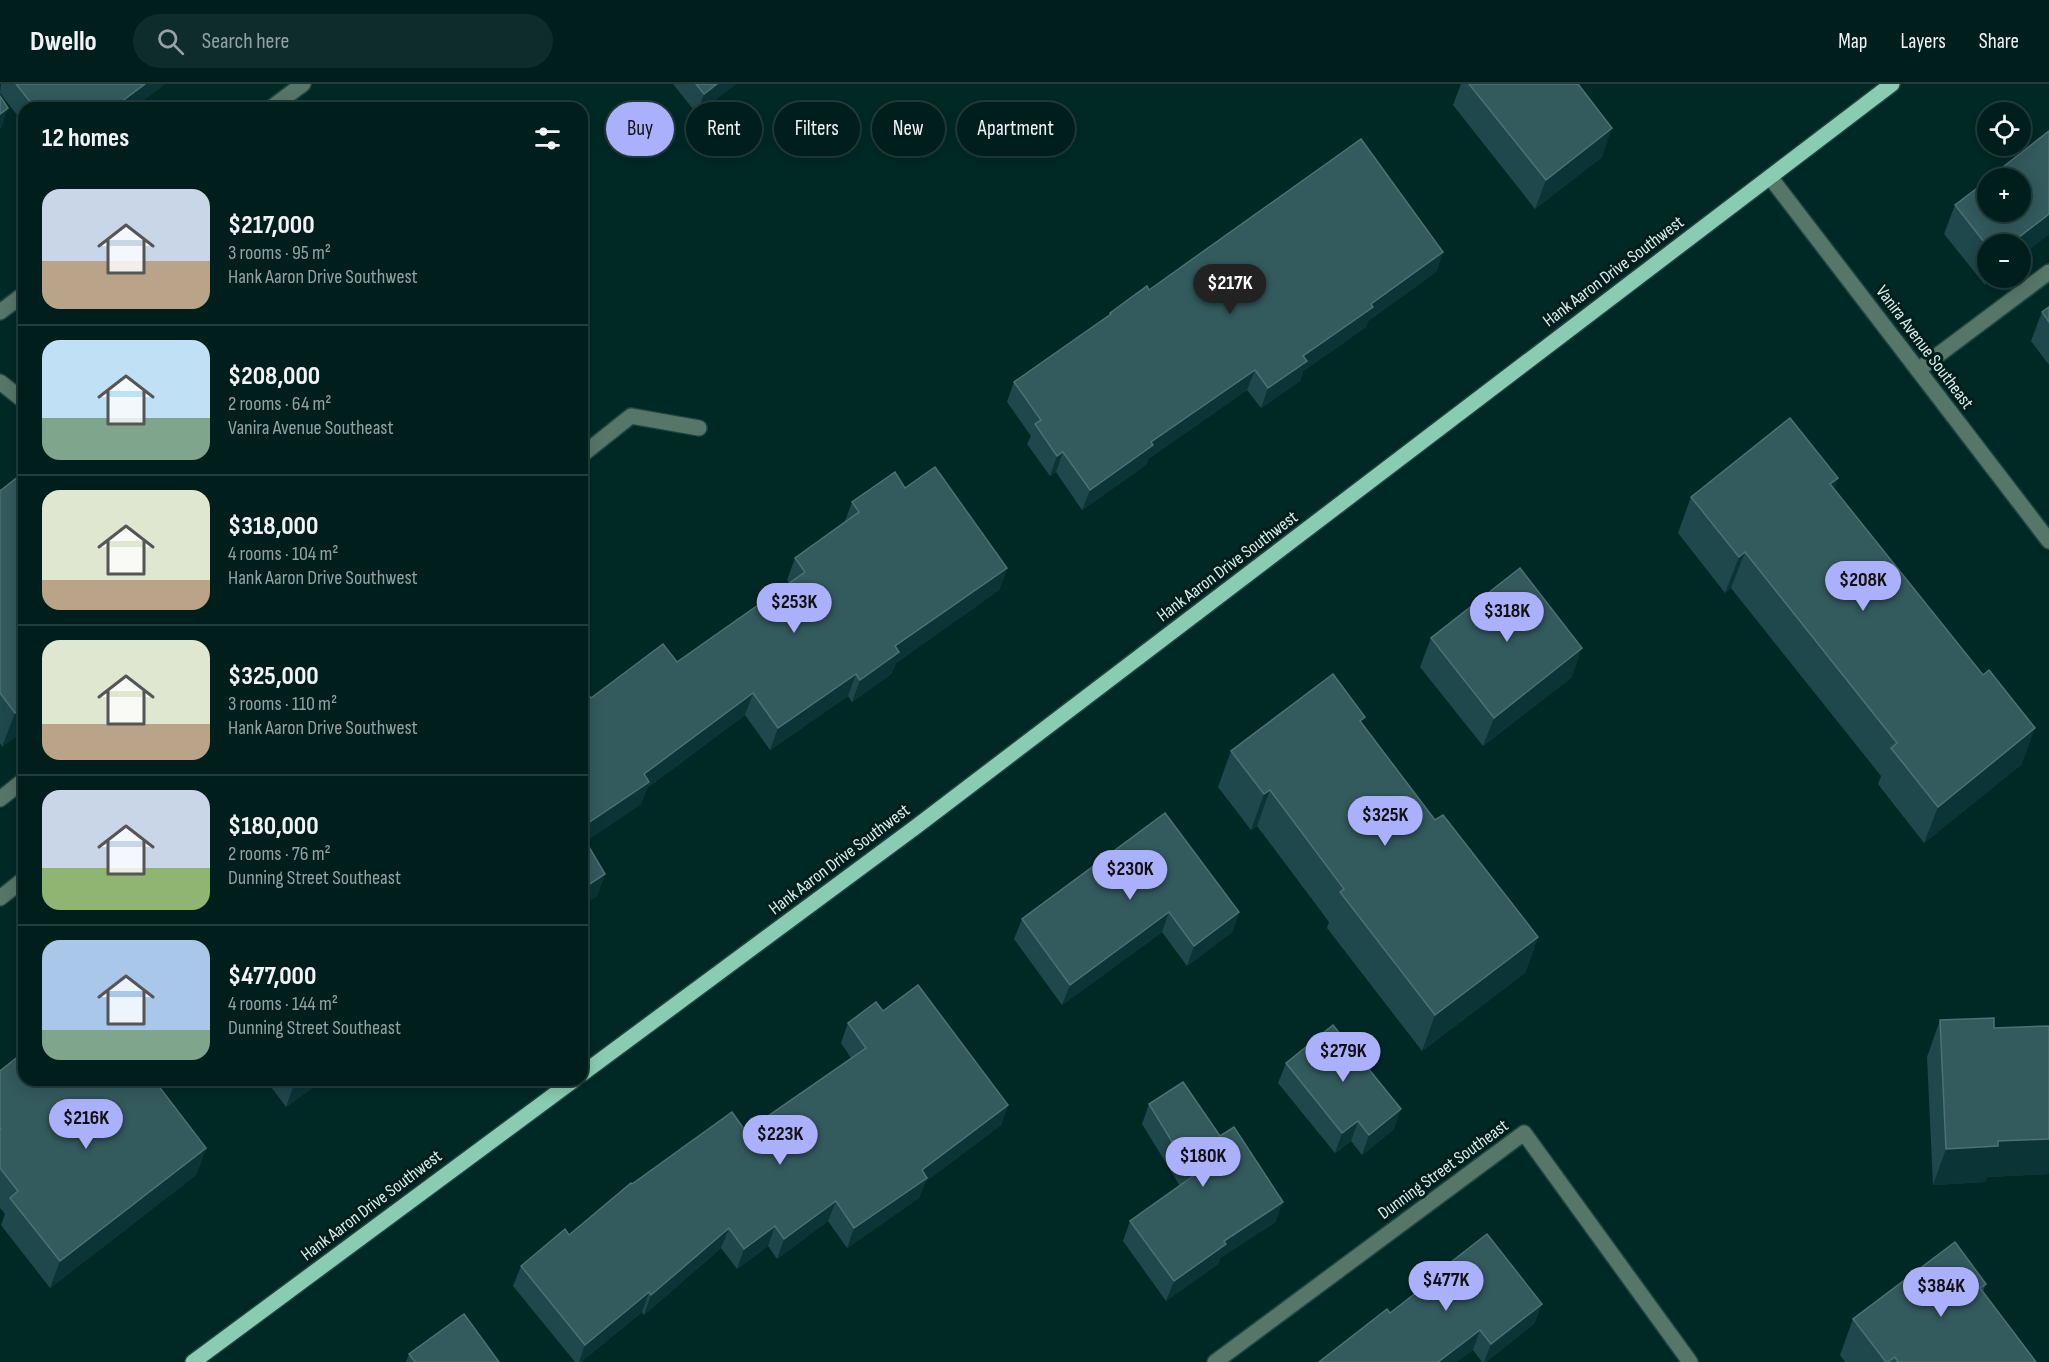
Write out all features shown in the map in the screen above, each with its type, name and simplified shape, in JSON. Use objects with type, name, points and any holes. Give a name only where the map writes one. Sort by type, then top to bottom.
[{"type":"main road","name":"Hank Aaron Drive Southwest","points":[[588,1070],[917,826],[1892,84]]},
{"type":"main road","name":"Hank Aaron Drive Southwest","points":[[193,1362],[566,1086]]},
{"type":"street","points":[[279,102],[303,84]]},
{"type":"street","name":"Vanira Avenue Southeast","points":[[1770,177],[2049,541]]},
{"type":"street","points":[[1918,370],[2049,272]]},
{"type":"street","points":[[0,312],[18,298]]},
{"type":"street","points":[[0,382],[18,396]]},
{"type":"street","points":[[588,450],[632,416],[699,428]]},
{"type":"street","points":[[0,799],[18,785]]},
{"type":"street","points":[[0,898],[18,884]]},
{"type":"street","name":"Dunning Street Southeast","points":[[1215,1362],[1524,1133],[1690,1362]]},
{"type":"building","points":[[16,84],[145,84],[121,102],[30,102]]},
{"type":"building","points":[[696,84],[717,84],[704,94]]},
{"type":"building","points":[[1469,84],[1578,84],[1612,128],[1546,180]]},
{"type":"building","points":[[0,96],[8,108],[0,114]]},
{"type":"building","points":[[2049,131],[2049,214],[2023,234],[1978,234],[1955,205],[1977,188],[1977,222],[2031,222],[2031,168],[2002,168],[2017,156],[2031,156],[2031,145]]},
{"type":"building","points":[[1361,139],[1443,252],[1371,304],[1373,307],[1303,356],[1307,361],[1268,388],[1255,370],[1151,442],[1153,445],[1090,490],[1063,452],[1057,456],[1035,424],[1041,420],[1014,382],[1147,286],[1149,290]]},
{"type":"building","points":[[2049,307],[2049,322],[2042,312]]},
{"type":"building","points":[[1790,418],[1838,478],[1830,484],[1983,675],[1989,670],[2035,728],[1938,807],[1891,748],[1897,743],[1745,552],[1739,557],[1691,497]]},
{"type":"building","points":[[935,467],[1007,568],[895,646],[899,652],[860,680],[856,674],[778,728],[753,693],[644,774],[649,782],[588,823],[588,694],[591,698],[663,644],[677,662],[805,572],[795,558],[859,512],[852,502],[895,472],[905,488]]},
{"type":"building","points":[[18,477],[18,710],[15,713],[0,693],[0,491]]},
{"type":"building","points":[[1520,568],[1582,648],[1494,718],[1431,638]]},
{"type":"building","points":[[1333,674],[1365,717],[1360,721],[1435,820],[1443,815],[1538,937],[1435,1015],[1340,892],[1344,889],[1270,790],[1264,794],[1231,751]]},
{"type":"building","points":[[1165,813],[1239,912],[1194,946],[1169,912],[1070,985],[1022,919]]},
{"type":"building","points":[[588,845],[605,874],[588,885]]},
{"type":"building","points":[[918,985],[1008,1105],[922,1170],[927,1178],[854,1228],[836,1201],[784,1239],[775,1226],[744,1249],[729,1228],[651,1295],[649,1292],[585,1345],[521,1266],[565,1229],[569,1235],[631,1183],[732,1112],[744,1129],[750,1124],[752,1127],[866,1048],[848,1023],[876,1002],[883,1011]]},
{"type":"building","points":[[1994,1018],[1994,1028],[2049,1026],[2049,1139],[1998,1141],[1998,1146],[1946,1149],[1940,1020]]},
{"type":"building","points":[[1333,1025],[1401,1109],[1369,1135],[1358,1121],[1342,1133],[1286,1063]]},
{"type":"building","points":[[18,1057],[18,1086],[159,1086],[206,1148],[60,1261],[10,1198],[18,1191],[0,1168],[0,1071]]},
{"type":"building","points":[[1183,1082],[1220,1136],[1234,1127],[1283,1202],[1224,1241],[1226,1244],[1174,1281],[1130,1221],[1193,1176],[1149,1104]]},
{"type":"building","points":[[1487,1234],[1542,1304],[1491,1344],[1480,1330],[1438,1362],[1319,1362],[1387,1309],[1390,1313]]},
{"type":"building","points":[[1955,1242],[1986,1284],[1980,1288],[2036,1362],[1898,1362],[1895,1357],[1886,1362],[1853,1319]]},
{"type":"building","points":[[464,1314],[499,1362],[415,1362],[409,1354]]}]
